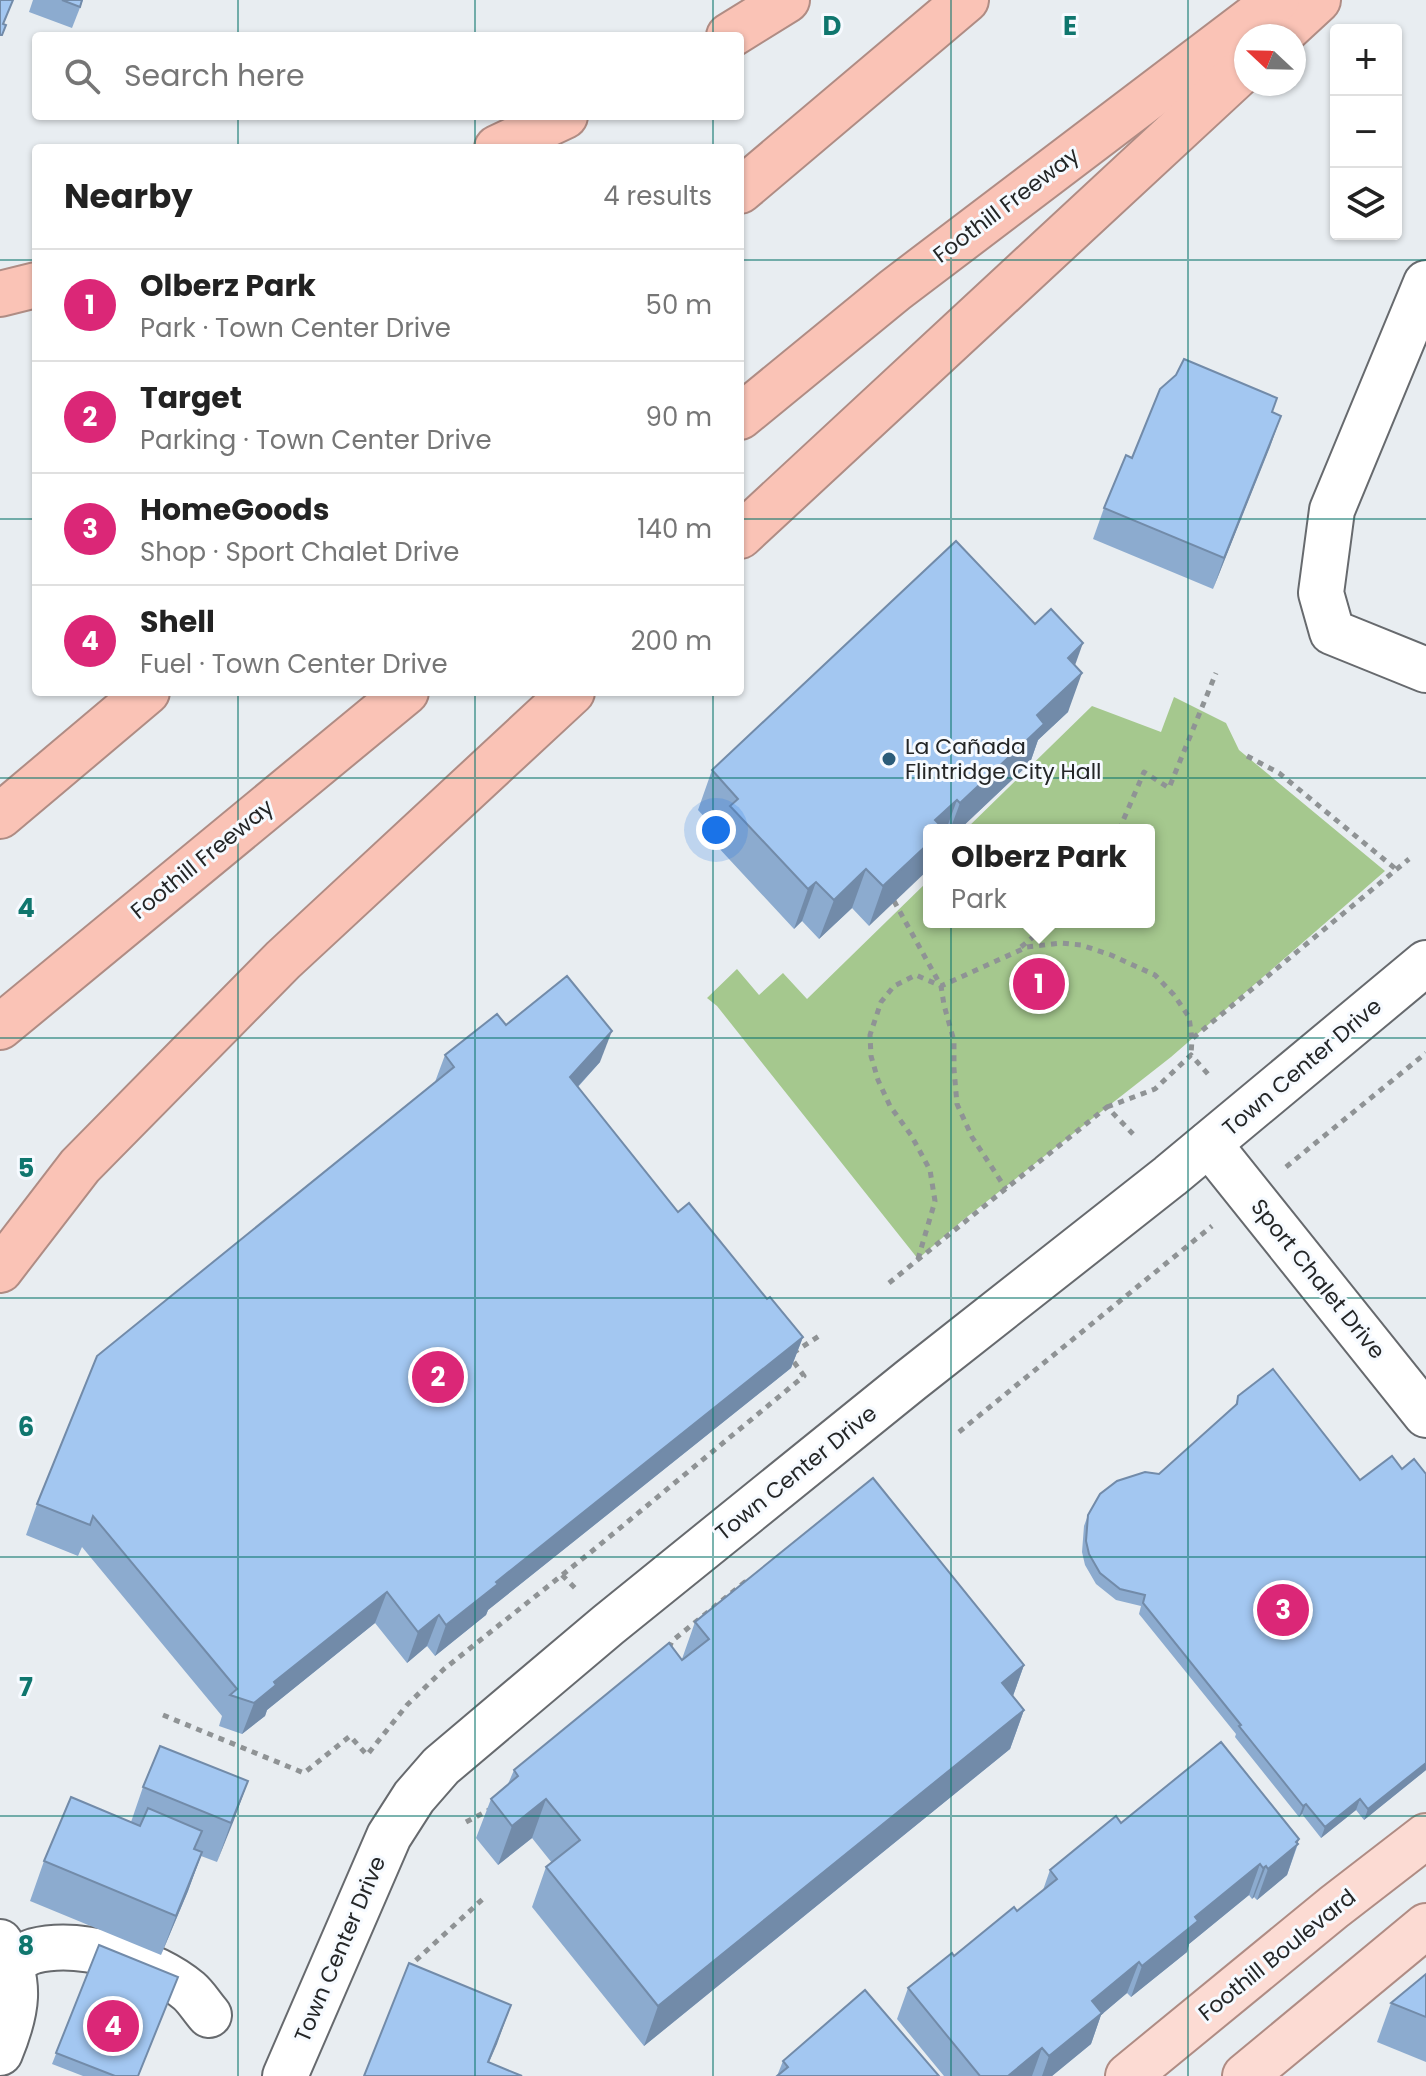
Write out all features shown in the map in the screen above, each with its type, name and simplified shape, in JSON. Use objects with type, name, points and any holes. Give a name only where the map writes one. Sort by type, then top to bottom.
[{"type":"highway","points":[[735,32],[787,0]]},
{"type":"highway","points":[[744,188],[966,0]]},
{"type":"highway","name":"Foothill Freeway","points":[[744,414],[895,290],[1277,0]]},
{"type":"highway","points":[[1292,24],[1318,0]]},
{"type":"highway","points":[[744,532],[1234,78]]},
{"type":"highway","points":[[506,144],[556,120]]},
{"type":"highway","points":[[0,294],[32,286]]},
{"type":"highway","points":[[0,816],[142,696]]},
{"type":"highway","name":"Foothill Freeway","points":[[0,1027],[401,696]]},
{"type":"highway","points":[[0,1270],[80,1166],[273,971],[568,696]]},
{"type":"main road","name":"Foothill Boulevard","points":[[1128,2076],[1334,1907],[1426,1836]]},
{"type":"main road","points":[[1245,2076],[1426,1926]]},
{"type":"street","points":[[1426,283],[1332,510],[1321,593],[1332,632],[1426,670]]},
{"type":"street","name":"Town Center Drive","points":[[285,2076],[389,1836],[414,1797],[441,1766],[608,1625],[1209,1144],[1426,963]]},
{"type":"street","name":"Sport Chalet Drive","points":[[1209,1144],[1426,1415]]},
{"type":"street","points":[[0,2053],[12,2020],[16,1988],[6,1952],[63,1947],[131,1960],[161,1973],[190,1992],[209,2015]]},
{"type":"path","points":[[1122,824],[1144,772],[1169,788],[1216,673]]},
{"type":"path","points":[[1247,756],[1279,773],[1397,870]]},
{"type":"path","points":[[1192,1039],[1409,859]]},
{"type":"path","points":[[894,901],[941,986],[954,1041],[957,1104],[972,1137],[1006,1189]]},
{"type":"path","points":[[1018,950],[1044,928]]},
{"type":"path","points":[[889,1283],[1107,1107],[1155,1089],[1191,1055],[1189,1017],[1155,975],[1111,955],[1081,945],[1061,943],[1018,950],[941,986],[916,975],[894,986],[881,1002],[870,1035],[871,1056],[890,1106],[911,1135],[930,1170],[935,1201],[918,1259]]},
{"type":"path","points":[[1286,1167],[1426,1053]]},
{"type":"path","points":[[1191,1055],[1208,1074]]},
{"type":"path","points":[[1107,1107],[1133,1134]]},
{"type":"path","points":[[959,1432],[1212,1226]]},
{"type":"path","points":[[163,1715],[304,1773],[350,1736],[367,1755],[407,1705],[444,1669],[804,1376],[789,1355],[822,1334]]},
{"type":"path","points":[[562,1575],[575,1588]]},
{"type":"path","points":[[660,1655],[672,1641],[745,1582],[757,1583]]},
{"type":"path","points":[[466,1822],[498,1802]]},
{"type":"path","points":[[409,1976],[413,1963],[485,1897]]},
{"type":"green space","points":[[1174,697],[1226,723],[1239,750],[1385,871],[1171,1057],[963,1220],[918,1259],[717,1006],[707,998],[737,969],[759,995],[783,973],[807,999],[923,886],[923,928],[1155,928],[1155,824],[971,824],[1092,706],[1161,732]]},
{"type":"building","points":[[0,0],[13,0],[2,35],[0,35]]},
{"type":"building","points":[[62,0],[82,0],[80,7]]},
{"type":"building","points":[[1184,359],[1277,398],[1272,412],[1281,416],[1224,558],[1104,508],[1126,455],[1132,458],[1160,389],[1176,375]]},
{"type":"building","name":"La Cañada Flintridge City Hall","points":[[956,541],[1035,624],[1051,609],[1083,643],[1068,658],[1082,673],[1037,715],[1044,724],[960,803],[957,800],[935,820],[939,824],[923,824],[923,849],[883,886],[866,869],[834,900],[816,882],[808,889],[730,806],[738,799],[712,770]]},
{"type":"building","points":[[567,976],[612,1031],[570,1077],[678,1212],[689,1203],[767,1299],[770,1297],[803,1337],[446,1625],[439,1615],[418,1632],[387,1592],[274,1682],[276,1685],[254,1703],[230,1695],[237,1689],[93,1516],[90,1525],[37,1504],[97,1356],[454,1067],[445,1055],[497,1014],[506,1025]]},
{"type":"building","points":[[1273,1369],[1360,1480],[1392,1456],[1402,1469],[1414,1459],[1426,1474],[1426,1763],[1368,1809],[1360,1799],[1325,1827],[1306,1804],[1303,1806],[1143,1603],[1145,1595],[1120,1589],[1100,1573],[1089,1554],[1086,1541],[1088,1515],[1100,1494],[1117,1481],[1145,1472],[1159,1474],[1237,1404],[1238,1396]]},
{"type":"building","points":[[873,1478],[1024,1665],[1002,1683],[1024,1710],[658,2006],[546,1867],[580,1840],[546,1799],[512,1826],[491,1799],[518,1776],[514,1770],[669,1643],[682,1660],[709,1639],[695,1622]]},
{"type":"building","points":[[1221,1742],[1299,1839],[1298,1844],[1268,1869],[1260,1864],[1195,1917],[1198,1921],[1142,1966],[1139,1962],[1092,2001],[1102,2013],[1049,2056],[1042,2048],[1008,2076],[980,2076],[908,1988],[952,1953],[954,1956],[1014,1907],[1017,1911],[1057,1879],[1050,1870],[1116,1816],[1121,1823]]},
{"type":"building","points":[[160,1746],[248,1781],[231,1823],[143,1787]]},
{"type":"building","points":[[71,1797],[140,1826],[148,1808],[202,1831],[194,1849],[202,1852],[176,1916],[44,1861]]},
{"type":"building","points":[[99,1945],[178,1977],[138,2076],[115,2076],[56,2053]]},
{"type":"building","points":[[409,1963],[511,2005],[488,2062],[522,2076],[364,2076]]},
{"type":"building","points":[[1426,1974],[1426,2017],[1391,2003]]},
{"type":"building","points":[[865,1990],[939,2076],[777,2076],[788,2067],[783,2061]]},
{"type":"place","name":"La Cañada Flintridge City Hall","points":[[889,759]]},
{"type":"place","name":"Olberz Park","points":[[1039,984]]},
{"type":"place","name":"Target","points":[[438,1377]]},
{"type":"place","name":"HomeGoods","points":[[1283,1610]]},
{"type":"place","name":"Shell","points":[[113,2026]]}]
